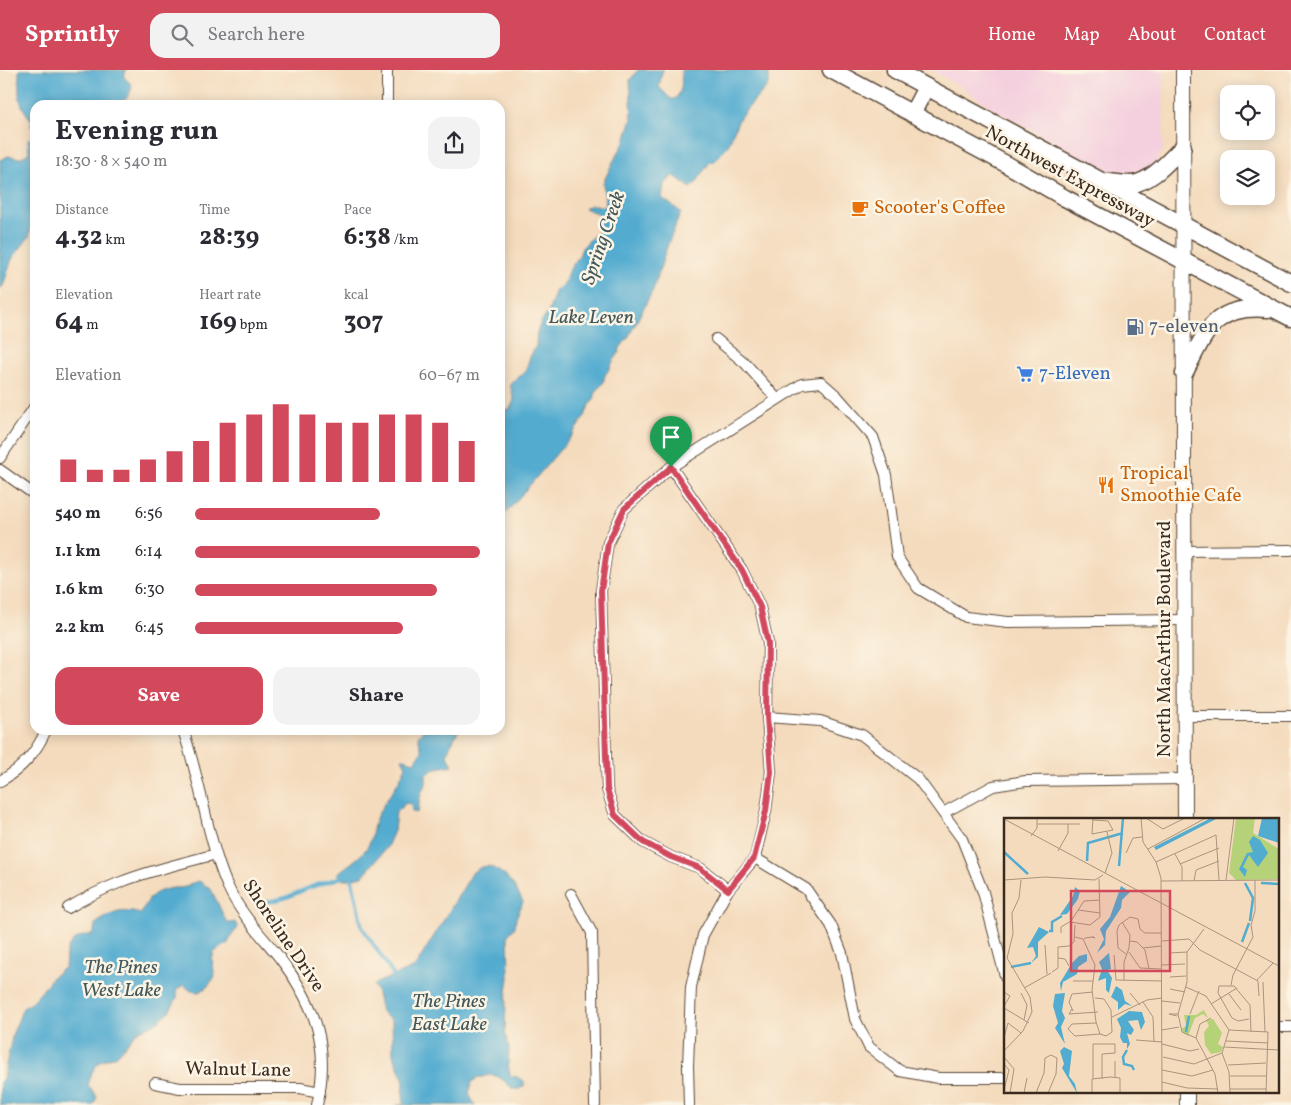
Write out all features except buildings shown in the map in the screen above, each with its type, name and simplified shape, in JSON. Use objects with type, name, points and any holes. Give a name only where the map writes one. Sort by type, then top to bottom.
[{"type":"highway","name":"Northwest Expressway","points":[[831,70],[1006,164],[1065,198],[1291,318]]},
{"type":"highway","name":"Northwest Expressway","points":[[895,70],[1291,283]]},
{"type":"highway","points":[[912,114],[926,87]]},
{"type":"highway","points":[[1103,182],[1134,184],[1142,181],[1152,175],[1184,147]]},
{"type":"highway","points":[[1184,374],[1209,328],[1224,315],[1242,308],[1274,309]]},
{"type":"main road","name":"North MacArthur Boulevard","points":[[1183,70],[1185,818]]},
{"type":"main road","points":[[1186,1105],[1187,1092]]},
{"type":"street","points":[[386,70],[387,100]]},
{"type":"street","points":[[716,339],[745,363],[777,399]]},
{"type":"street","points":[[728,890],[700,868],[671,857],[643,842],[615,815],[607,789],[601,591],[608,543],[624,509],[671,467],[802,384],[821,382],[837,396],[873,437],[886,476],[897,557],[918,588],[966,617],[1008,622],[1184,620]]},
{"type":"street","points":[[0,458],[30,413]]},
{"type":"street","points":[[671,467],[742,570],[760,607],[768,643],[767,717],[771,772],[766,811],[754,858],[728,890],[703,935],[691,987],[688,1066],[689,1105]]},
{"type":"street","points":[[0,470],[30,492]]},
{"type":"street","points":[[1184,551],[1291,550]]},
{"type":"street","points":[[1184,716],[1291,716]]},
{"type":"street","points":[[767,717],[820,721],[862,735],[918,779],[962,839],[983,892],[1004,972]]},
{"type":"street","points":[[0,781],[18,769],[28,759],[37,749],[44,735]]},
{"type":"street","name":"Shoreline Drive","points":[[184,735],[192,759],[216,854],[227,886],[235,901],[300,988],[311,1008],[317,1025],[323,1058],[317,1105]]},
{"type":"street","points":[[943,812],[993,786],[1026,781],[1184,779]]},
{"type":"street","points":[[68,908],[96,892],[122,881],[216,854]]},
{"type":"street","points":[[754,858],[806,889],[831,925],[842,953],[855,1019],[869,1047],[900,1071],[938,1078],[1004,1078]]},
{"type":"street","points":[[571,894],[592,933],[595,1105]]},
{"type":"street","points":[[1278,1027],[1291,1027]]},
{"type":"street","name":"Walnut Lane","points":[[155,1083],[180,1088],[300,1088],[320,1092]]},
{"type":"shaded area","points":[[931,70],[1164,70],[1163,149],[1149,171],[1137,176],[1125,177],[1117,175],[996,111],[963,88]]},
{"type":"water","points":[[19,70],[126,70],[124,77],[132,85],[127,98],[124,100],[30,100],[30,118],[21,104]]},
{"type":"water","name":"Lake Leven","points":[[638,70],[664,70],[659,87],[671,99],[675,99],[681,89],[681,70],[769,70],[769,84],[740,117],[729,144],[716,160],[709,163],[696,183],[691,188],[673,175],[664,185],[662,198],[681,212],[653,290],[629,336],[605,375],[603,383],[596,392],[585,416],[570,438],[505,514],[505,410],[510,409],[514,400],[510,384],[525,372],[536,346],[537,332],[541,322],[548,313],[556,290],[564,285],[568,272],[582,248],[598,231],[599,224],[602,221],[601,215],[584,208],[591,205],[606,207],[603,183],[625,141],[632,118],[630,80]]},
{"type":"water","points":[[28,139],[30,139],[29,237],[12,259],[3,286],[0,289],[0,160],[8,156],[20,158],[29,153]]},
{"type":"water","points":[[456,735],[447,755],[453,765],[437,768],[426,774],[426,784],[421,793],[417,813],[412,812],[411,804],[406,803],[396,812],[394,831],[387,847],[363,876],[343,880],[337,874],[360,856],[368,845],[377,816],[406,766],[402,758],[414,762],[422,752],[418,736]]},
{"type":"water","name":"The Pines East Lake","points":[[488,866],[500,872],[509,880],[523,902],[516,918],[515,927],[508,935],[509,978],[506,998],[505,1033],[509,1048],[508,1065],[511,1078],[515,1076],[524,1081],[524,1086],[519,1089],[513,1089],[499,1077],[489,1075],[477,1077],[472,1082],[469,1094],[475,1105],[397,1105],[404,1104],[404,1081],[393,1055],[392,1021],[381,1012],[376,989],[373,986],[415,967],[473,872],[481,867]]},
{"type":"water","name":"The Pines West Lake","points":[[199,881],[211,889],[226,921],[230,923],[235,922],[238,928],[228,943],[214,952],[212,960],[215,977],[207,987],[199,992],[191,991],[184,985],[177,989],[177,998],[168,1013],[153,1025],[139,1030],[116,1056],[100,1061],[92,1072],[88,1085],[97,1097],[93,1105],[0,1105],[0,1082],[3,1079],[13,1033],[23,1008],[32,1002],[52,977],[65,967],[66,952],[71,943],[81,937],[92,935],[95,924],[111,914],[127,911],[141,914],[149,899],[156,893],[166,889],[187,887],[189,884]]},
{"type":"waterway","points":[[351,875],[362,927],[396,979]]},
{"type":"waterway","name":"Spring Creek","points":[[267,902],[285,898],[345,876]]},
{"type":"place","name":"Scooter's Coffee","points":[[860,208]]},
{"type":"place","name":"7-eleven","points":[[1135,327]]},
{"type":"place","name":"7-Eleven","points":[[1025,374]]},
{"type":"place","name":"Tropical Smoothie Cafe","points":[[1106,485]]},
{"type":"route","points":[[671,467],[742,570],[760,607],[768,643],[767,717],[771,772],[766,811],[754,858],[728,890],[700,868],[671,857],[643,842],[615,815],[607,789],[601,591],[608,543],[624,509],[671,467]]}]
